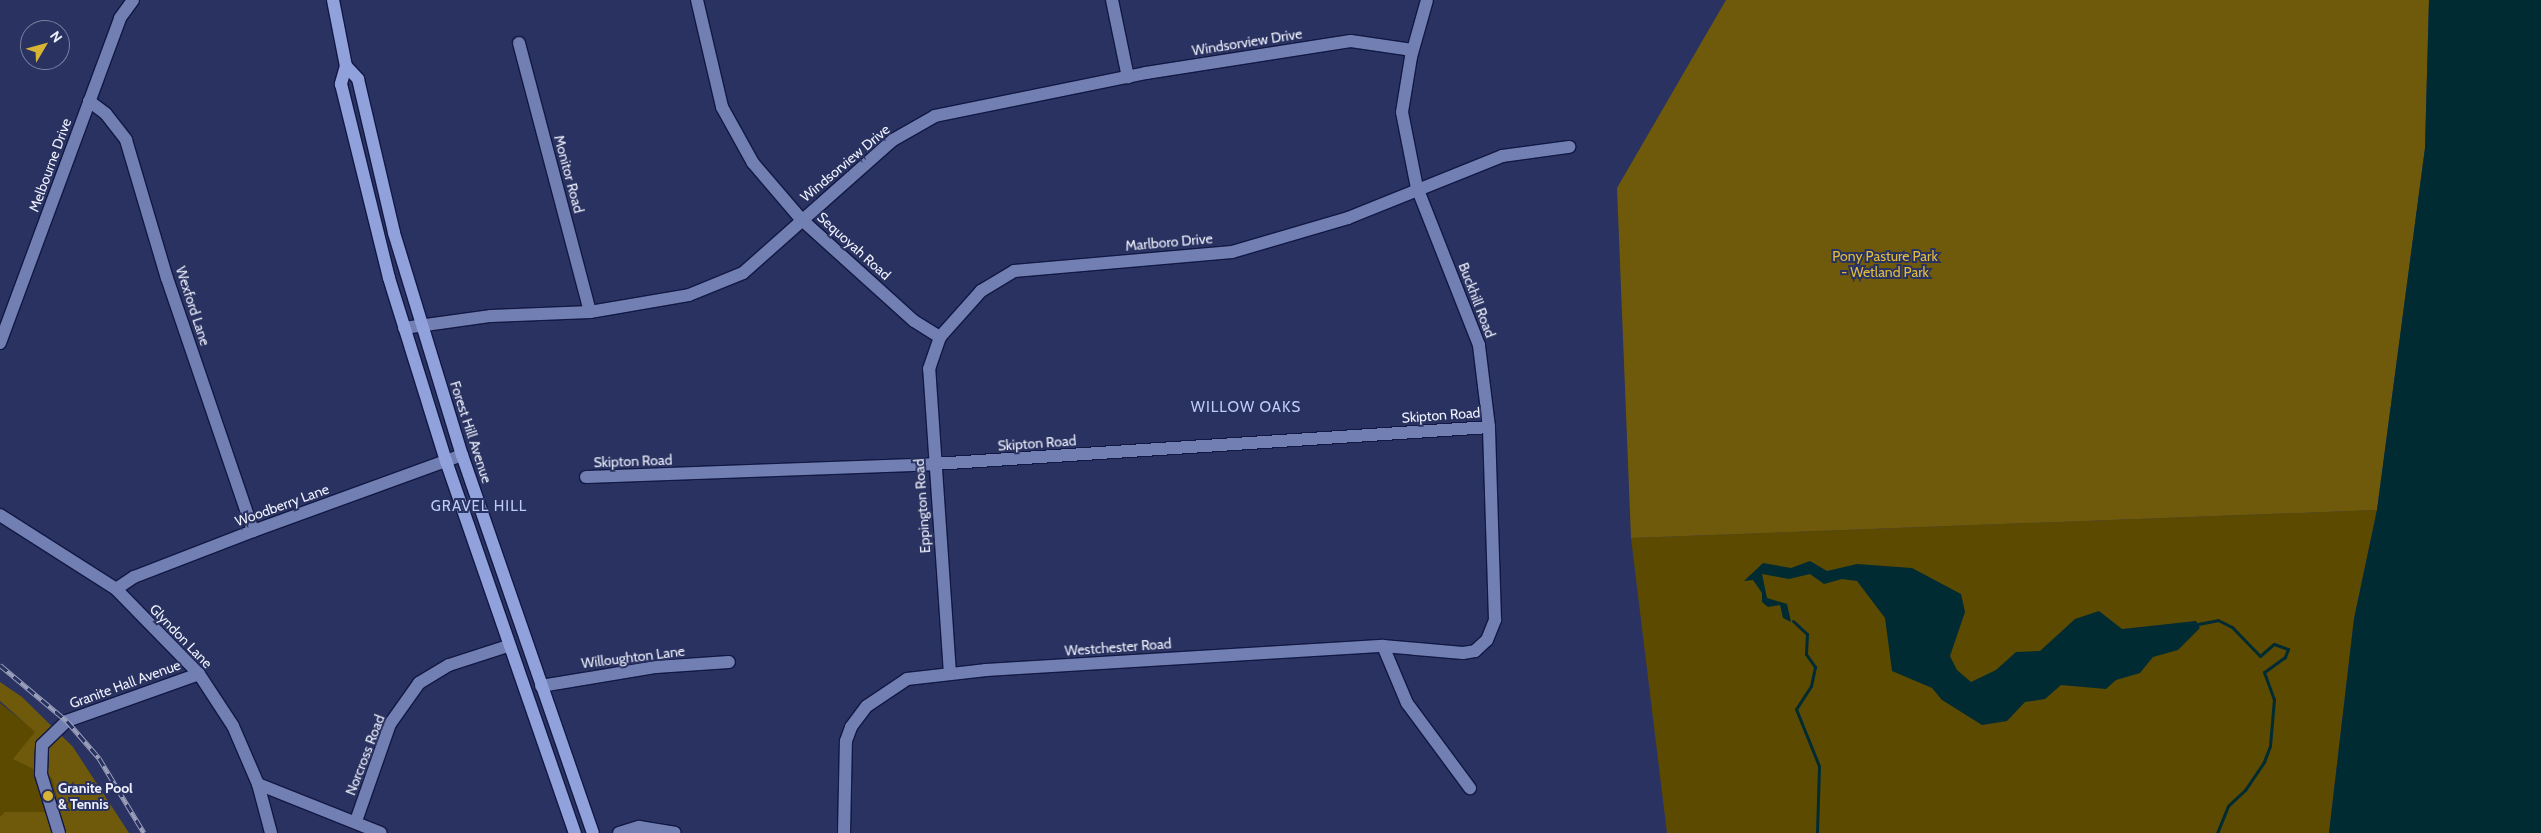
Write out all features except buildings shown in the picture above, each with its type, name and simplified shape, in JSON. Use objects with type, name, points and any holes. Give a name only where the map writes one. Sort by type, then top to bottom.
[{"type":"main road","name":"Forest Hill Avenue","points":[[333,0],[346,66],[341,84],[357,159],[404,328],[508,646],[575,833]]},
{"type":"main road","name":"Forest Hill Avenue","points":[[346,66],[358,79],[394,232],[462,455],[593,833]]},
{"type":"street","name":"Melbourne Drive","points":[[0,343],[120,18],[133,0]]},
{"type":"street","name":"Sequoyah Road","points":[[697,0],[722,107],[753,163],[802,219],[914,321],[940,337]]},
{"type":"street","points":[[1112,0],[1128,77]]},
{"type":"street","name":"Buckhill Road","points":[[1427,0],[1412,50],[1402,112],[1417,188],[1479,346],[1489,427],[1495,620]]},
{"type":"street","name":"Windsorview Drive","points":[[404,328],[491,316],[590,312],[689,295],[743,273],[893,140],[935,116],[1128,77],[1351,40],[1412,50]]},
{"type":"street","name":"Monitor Road","points":[[518,43],[590,312]]},
{"type":"street","name":"Wexford Lane","points":[[89,102],[106,114],[126,140],[167,278],[253,531]]},
{"type":"street","name":"Marlboro Drive","points":[[940,337],[981,290],[1014,271],[1232,252],[1348,218],[1417,188],[1502,156],[1570,147]]},
{"type":"street","name":"Eppington Road","points":[[940,337],[929,369],[934,464],[950,674]]},
{"type":"street","name":"Skipton Road","points":[[586,478],[934,464],[1489,427]]},
{"type":"street","name":"Woodberry Lane","points":[[116,589],[134,578],[253,531],[462,455]]},
{"type":"street","name":"Glyndon Lane","points":[[0,515],[116,589],[199,674],[233,726],[258,784],[271,833]]},
{"type":"street","name":"Westchester Road","points":[[844,833],[846,741],[851,727],[867,706],[893,685],[907,679],[950,674],[1383,646],[1475,652],[1488,640],[1495,620]]},
{"type":"street","name":"Norcross Road","points":[[356,821],[390,724],[419,683],[449,665],[508,646]]},
{"type":"street","points":[[1383,646],[1406,703],[1470,788]]},
{"type":"street","name":"Willoughton Lane","points":[[541,686],[646,668],[729,662]]},
{"type":"street","name":"Granite Hall Avenue","points":[[59,833],[41,774],[42,745],[67,721],[199,674]]},
{"type":"street","points":[[258,784],[356,821],[382,833]]},
{"type":"street","points":[[619,833],[639,827],[675,833]]},
{"type":"shaded area","points":[[2429,0],[2541,0],[2541,833],[2329,833],[2354,619],[2377,510],[2425,148]]},
{"type":"shaded area","points":[[2377,510],[2354,619],[2329,833],[1667,833],[1631,538]]},
{"type":"shaded area","points":[[1810,561],[1827,571],[1857,564],[1912,568],[1961,594],[1965,612],[1950,656],[1957,670],[1971,682],[1996,670],[2016,652],[2040,651],[2075,619],[2099,611],[2122,629],[2196,621],[2200,628],[2178,650],[2153,657],[2140,673],[2116,680],[2106,689],[2061,685],[2045,699],[2025,702],[2007,721],[1982,725],[1942,700],[1932,688],[1892,671],[1885,618],[1857,581],[1842,579],[1824,584],[1810,574],[1789,579],[1762,574],[1767,598],[1787,604],[1791,622],[1783,618],[1780,605],[1768,607],[1762,602],[1762,593],[1753,580],[1744,581],[1763,563],[1791,568]]},
{"type":"shaded area","name":"Granite Pool & Tennis","points":[[0,703],[71,760],[119,833],[0,833]]},
{"type":"green space","name":"Pony Pasture Park - Wetland Park","points":[[1726,0],[2429,0],[2425,148],[2377,510],[1631,538],[1617,188]]},
{"type":"green space","points":[[0,682],[22,697],[73,747],[129,833],[0,833],[0,817],[5,812],[61,812],[52,778],[13,759],[35,732],[0,701]]},
{"type":"waterway","points":[[2198,624],[2218,620],[2232,627],[2260,656],[2274,644],[2288,649],[2285,657],[2264,672],[2274,699],[2270,746],[2264,762],[2245,790],[2228,806],[2217,833]]},
{"type":"waterway","points":[[1793,621],[1807,634],[1806,654],[1815,667],[1811,686],[1796,709],[1819,766],[1817,833]]},
{"type":"railway","points":[[0,665],[67,721],[99,758],[144,833]]},
{"type":"place","name":"Granite Pool & Tennis","points":[[48,796]]},
{"type":"district","name":"WILLOW OAKS","points":[[1246,408]]},
{"type":"district","name":"GRAVEL HILL","points":[[479,507]]}]
